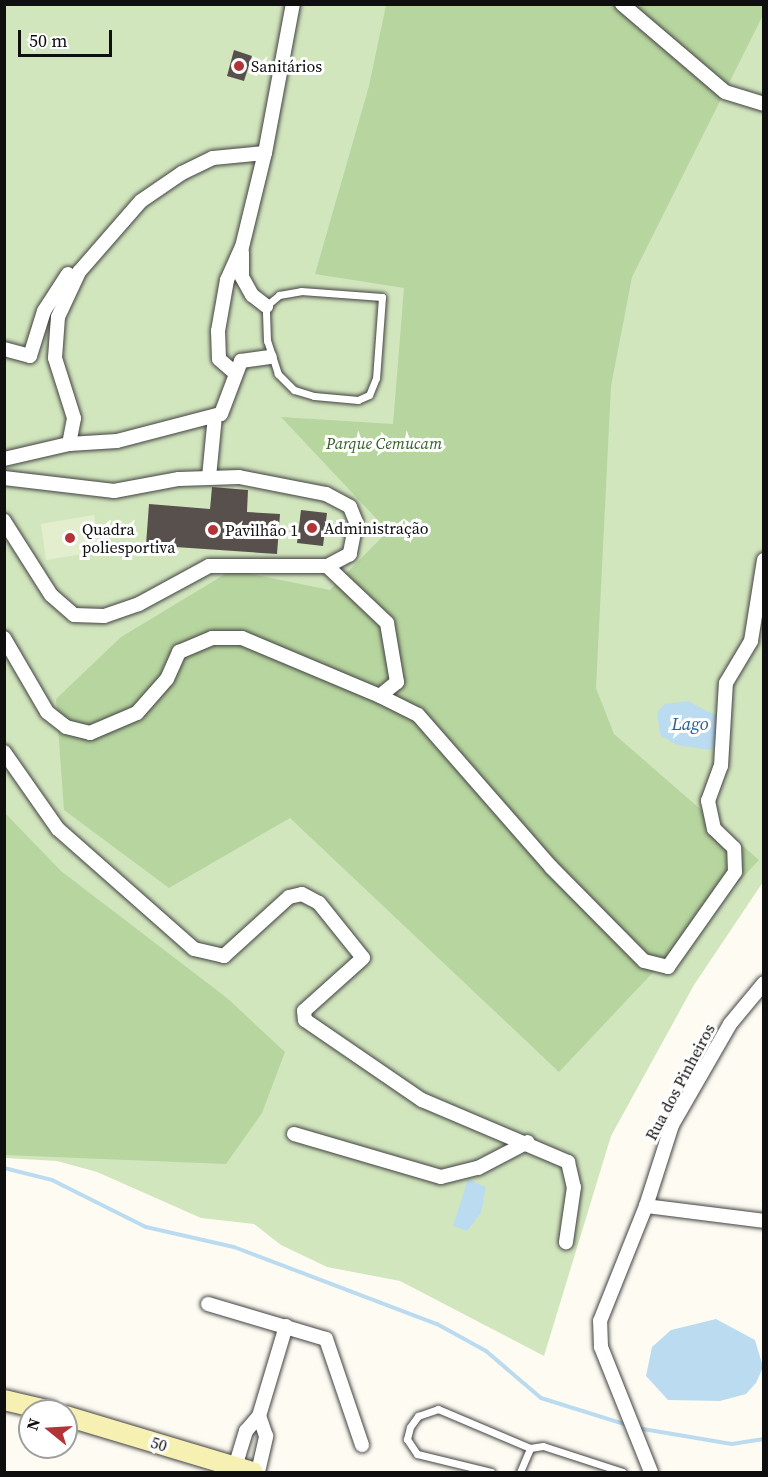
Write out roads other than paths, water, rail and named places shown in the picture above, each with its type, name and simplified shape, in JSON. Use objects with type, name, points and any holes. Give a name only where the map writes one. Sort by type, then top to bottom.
[{"type":"main road","name":"50","points":[[78,1420],[244,1470]]},
{"type":"street","points":[[235,373],[219,359],[218,331],[227,280],[242,247],[265,153],[293,4]]},
{"type":"street","points":[[622,4],[725,92],[764,104]]},
{"type":"street","points":[[4,349],[30,356],[44,311],[133,198],[178,168],[213,158],[265,153]]},
{"type":"street","points":[[69,444],[74,418],[56,358],[58,317],[68,290],[141,201],[213,158]]},
{"type":"street","points":[[242,247],[242,277],[252,295],[266,306]]},
{"type":"street","points":[[4,459],[69,444],[117,441],[215,416],[225,408],[235,373],[248,357],[270,357]]},
{"type":"street","points":[[209,477],[215,416]]},
{"type":"street","points":[[4,478],[114,491],[209,477],[285,483],[350,507],[356,522],[350,554],[327,566],[209,566],[139,604],[104,616],[74,615],[51,595],[4,521]]},
{"type":"street","points":[[4,638],[47,712],[66,727],[90,733],[137,713],[167,679],[179,652],[212,638],[242,638],[380,696],[418,715],[551,867],[644,961],[668,967],[735,872],[734,848],[714,829],[708,801],[722,766],[726,683],[751,641],[764,560]]},
{"type":"street","points":[[327,566],[387,623],[397,682],[380,696]]},
{"type":"street","points":[[4,752],[58,829],[176,934],[210,957],[224,956],[289,897],[302,894],[319,903],[363,958],[304,1011],[305,1020],[422,1100],[559,1155],[573,1170],[566,1242]]},
{"type":"street","name":"Rua dos Pinheiros","points":[[651,1473],[598,1332],[646,1206],[672,1125],[730,1024],[764,983]]},
{"type":"street","points":[[294,1134],[441,1177],[478,1168],[528,1142]]},
{"type":"street","points":[[646,1206],[764,1221]]},
{"type":"street","points":[[208,1304],[286,1326],[330,1342],[362,1445]]},
{"type":"street","points":[[244,1470],[246,1431],[259,1416],[286,1326]]},
{"type":"street","points":[[258,1473],[266,1436],[259,1416]]},
{"type":"lane","points":[[301,291],[382,297],[376,378],[369,395],[358,400],[294,390],[270,357],[266,306],[279,295],[301,291]]},
{"type":"lane","points":[[491,1473],[417,1454],[407,1439],[410,1428],[418,1416],[438,1409],[530,1448],[543,1446],[622,1473]]},
{"type":"lane","points":[[520,1473],[530,1448]]},
{"type":"water","name":"Lago","points":[[688,701],[721,718],[720,740],[710,750],[677,745],[660,735],[657,712],[665,704]]},
{"type":"water","points":[[468,1179],[486,1187],[481,1213],[467,1231],[453,1226]]},
{"type":"water","points":[[716,1319],[755,1340],[763,1367],[756,1383],[746,1394],[720,1401],[668,1400],[646,1376],[652,1347],[671,1330]]},
{"type":"waterway","points":[[4,1168],[52,1180],[146,1227],[234,1247],[437,1324],[486,1351],[541,1398],[627,1425]]},
{"type":"waterway","points":[[637,1428],[732,1444],[764,1439]]},
{"type":"place","name":"Sanitários","points":[[239,66]]},
{"type":"place","name":"Administração","points":[[312,528]]},
{"type":"place","name":"Pavilhão 1","points":[[213,530]]},
{"type":"place","name":"Quadra poliesportiva","points":[[70,538]]},
{"type":"park label","name":"Parque Cemucam","points":[[384,443]]}]
